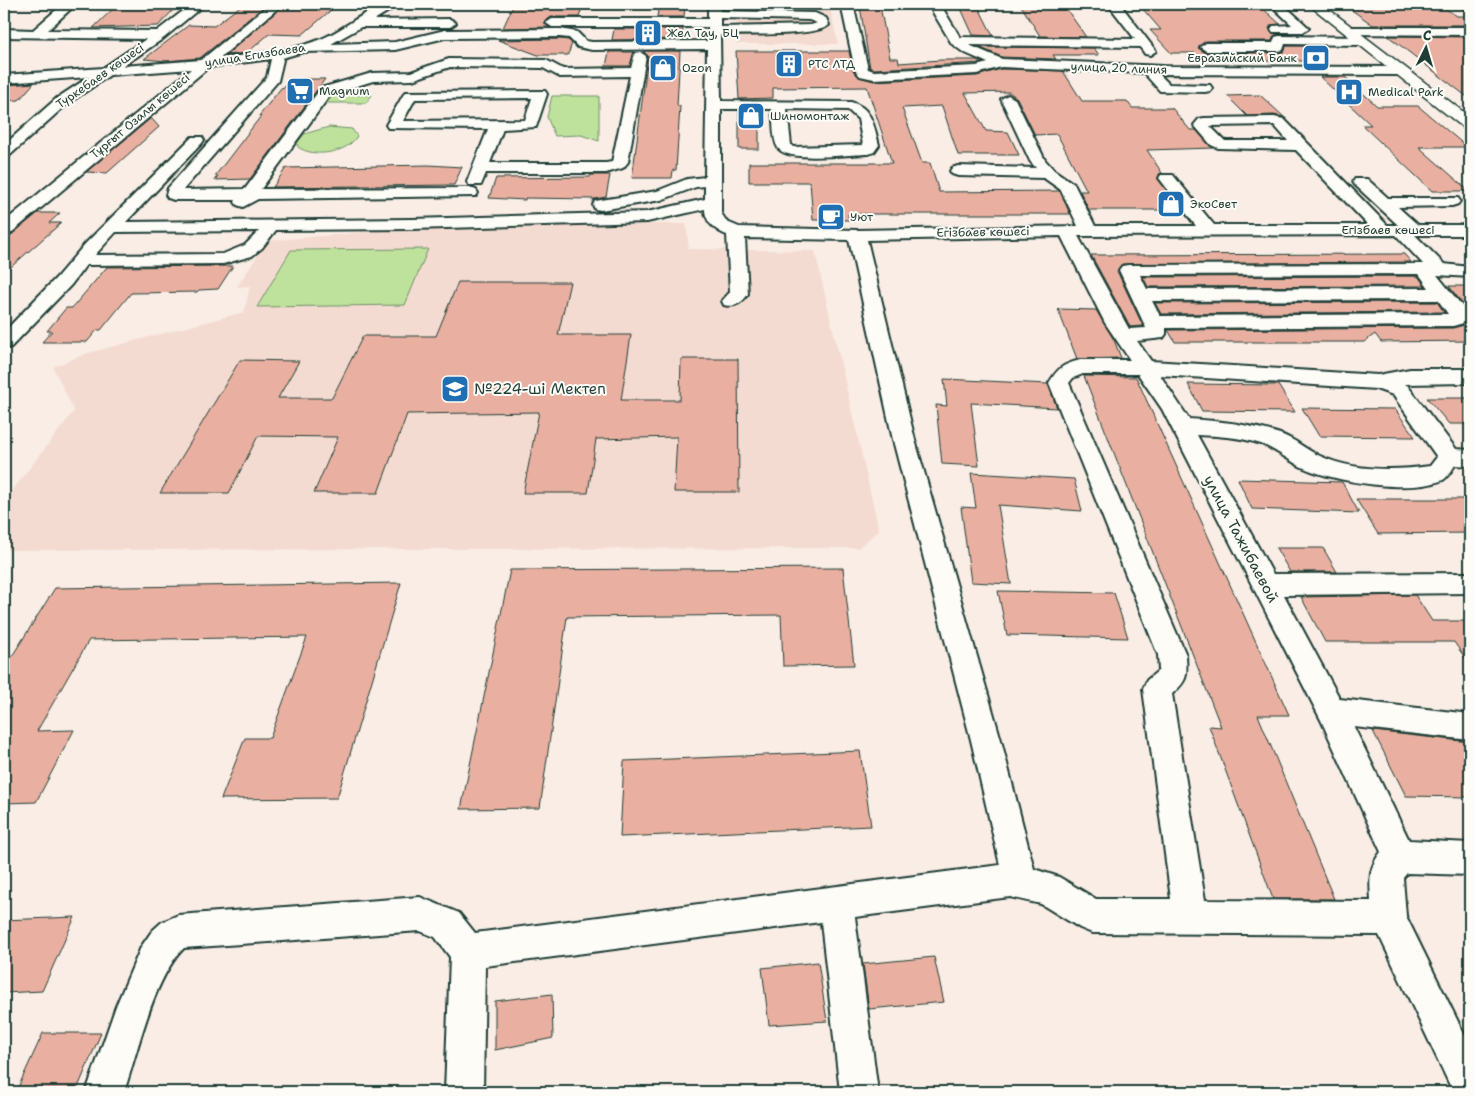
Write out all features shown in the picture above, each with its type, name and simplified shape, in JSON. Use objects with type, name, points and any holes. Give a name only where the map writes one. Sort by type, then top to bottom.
[{"type":"main road","points":[[1314,4],[1470,125]]},
{"type":"street","points":[[37,32],[70,4]]},
{"type":"street","name":"Түркебаев көшесі","points":[[4,153],[62,101],[160,35],[199,4]]},
{"type":"street","name":"Тұрғыт Озалы көшесі","points":[[4,230],[202,64],[277,4]]},
{"type":"street","name":"улица Егизбаева","points":[[4,80],[280,57],[326,42],[394,4]]},
{"type":"street","points":[[847,4],[862,70],[865,73],[874,75],[977,70],[994,61]]},
{"type":"street","points":[[934,4],[956,41],[967,49],[994,61]]},
{"type":"street","points":[[1114,4],[1164,70]]},
{"type":"street","points":[[1262,30],[1303,28],[1276,4]]},
{"type":"street","points":[[1291,4],[1334,41]]},
{"type":"street","points":[[1462,4],[1470,8]]},
{"type":"street","points":[[304,49],[395,46],[445,34],[560,33],[573,35],[582,44],[592,46],[714,23],[812,16],[822,21],[823,25],[812,29],[714,23],[360,24]]},
{"type":"street","points":[[714,23],[713,213],[716,220],[730,231],[736,232],[739,294],[731,301]]},
{"type":"street","points":[[1350,32],[1470,31]]},
{"type":"street","points":[[4,33],[160,35]]},
{"type":"street","points":[[476,94],[485,63],[500,34]]},
{"type":"street","points":[[1206,47],[1279,47],[1279,40],[1362,41]]},
{"type":"street","points":[[956,41],[1144,43]]},
{"type":"street","points":[[481,168],[606,168],[618,165],[640,56]]},
{"type":"street","points":[[280,57],[273,78],[174,191],[174,195],[242,195],[254,190],[326,91],[372,77],[412,76],[450,63],[546,64],[560,73],[637,72]]},
{"type":"street","points":[[4,343],[64,281],[112,227],[280,57]]},
{"type":"street","name":"улица 20 линия","points":[[994,61],[1148,70],[1400,72]]},
{"type":"street","points":[[1148,70],[1165,88],[1223,88]]},
{"type":"street","points":[[476,94],[540,94],[531,124],[393,125],[410,95],[476,94]]},
{"type":"street","name":"улица Тажибаевой","points":[[1008,99],[1038,161],[1048,173],[1068,188],[1078,231],[1123,335],[1172,408],[1331,712],[1393,864],[1389,918],[1470,1087]]},
{"type":"street","points":[[713,106],[779,105],[846,105],[856,107],[862,112],[871,144],[869,148],[805,152],[788,150],[784,146],[779,105]]},
{"type":"street","points":[[1300,146],[1223,145],[1216,142],[1201,125],[1204,122],[1279,122],[1382,230]]},
{"type":"street","points":[[468,200],[497,124]]},
{"type":"street","points":[[958,171],[1048,173]]},
{"type":"street","points":[[1167,178],[1209,231]]},
{"type":"street","points":[[161,211],[468,200],[583,207],[619,203],[661,195],[693,182],[713,181]]},
{"type":"street","points":[[1361,182],[1407,230],[1435,269],[1470,302]]},
{"type":"street","points":[[1383,203],[1452,201]]},
{"type":"street","points":[[112,227],[412,224],[647,217],[713,202]]},
{"type":"street","points":[[81,260],[223,260],[234,257],[256,246],[271,226]]},
{"type":"street","name":"Егізбаев көшесі","points":[[736,232],[857,235],[1078,231],[1470,230]]},
{"type":"street","points":[[857,235],[904,440],[986,740],[1021,883]]},
{"type":"street","points":[[1155,322],[1454,320],[1460,318],[1428,276],[1435,269]]},
{"type":"street","points":[[1123,335],[1156,334],[1157,330],[1155,322],[1128,270],[1435,269],[1470,272]]},
{"type":"street","points":[[1141,295],[1442,294]]},
{"type":"street","points":[[1191,917],[1157,696],[1157,688],[1173,675],[1172,655],[1060,383],[1065,373],[1080,367],[1143,367],[1378,382],[1410,376],[1470,376]]},
{"type":"street","points":[[1181,426],[1221,428],[1253,434],[1283,444],[1311,461],[1340,472],[1363,475],[1410,478],[1437,473],[1460,457],[1400,390],[1378,382]]},
{"type":"street","points":[[1265,585],[1470,583]]},
{"type":"street","points":[[1331,712],[1470,727]]},
{"type":"street","points":[[1393,864],[1470,859]]},
{"type":"street","points":[[468,951],[1010,880],[1047,889],[1092,916],[1389,918]]},
{"type":"street","points":[[836,903],[859,1092]]},
{"type":"street","points":[[105,1092],[144,980],[156,953],[173,934],[193,930],[420,914],[447,925],[468,951],[464,1092]]},
{"type":"shaded area","points":[[736,4],[829,4],[838,44],[737,44]]},
{"type":"shaded area","name":"№224-ші Мектеп","points":[[451,224],[686,224],[689,249],[815,251],[879,530],[858,548],[4,550],[4,501],[74,411],[53,367],[88,353],[244,312],[250,286],[237,287],[267,241]]},
{"type":"green space","points":[[329,94],[372,95],[366,103],[323,103]]},
{"type":"green space","points":[[552,96],[599,96],[599,141],[581,135],[555,136],[547,117]]},
{"type":"green space","points":[[329,127],[352,129],[357,136],[346,147],[329,152],[312,152],[298,147],[297,143],[304,134]]},
{"type":"green space","points":[[428,249],[405,305],[257,307],[291,250]]},
{"type":"building","points":[[118,4],[179,4],[158,26],[93,28]]},
{"type":"building","points":[[243,4],[267,4],[200,58],[166,61],[144,59],[189,25],[214,26]]},
{"type":"building","points":[[285,4],[338,4],[302,35],[269,34],[247,53],[226,55]]},
{"type":"building","points":[[659,4],[685,4],[684,17],[657,17]]},
{"type":"building","points":[[959,4],[977,4],[993,36],[973,35]]},
{"type":"building","points":[[1020,4],[1063,4],[1086,37],[1040,36]]},
{"type":"building","points":[[1343,4],[1438,4],[1457,16],[1470,16],[1470,25],[1373,25]]},
{"type":"building","points":[[583,5],[579,17],[551,17],[544,22],[549,27],[503,28],[513,6]]},
{"type":"building","points":[[860,6],[880,6],[890,58],[898,58],[899,63],[977,60],[982,63],[870,68]]},
{"type":"building","points":[[1151,6],[1260,6],[1280,24],[1271,25],[1269,28],[1271,33],[1292,34],[1275,35],[1272,41],[1206,41],[1198,48],[1206,53],[1279,53],[1285,51],[1286,46],[1305,46],[1321,61],[1203,61],[1195,53],[1171,53],[1150,30],[1161,30],[1142,8],[1153,8]]},
{"type":"building","name":"Жел Тау, БЦ","points":[[614,29],[683,29],[682,39],[612,40]]},
{"type":"building","points":[[1388,36],[1470,37],[1470,99],[1440,76]]},
{"type":"building","points":[[498,40],[568,40],[572,43],[568,55],[538,55]]},
{"type":"building","points":[[979,47],[1094,48],[1099,55],[1053,55],[1056,59],[1002,57]]},
{"type":"building","points":[[643,51],[680,51],[677,106],[680,106],[676,170],[673,170],[672,178],[632,178],[648,56]]},
{"type":"building","points":[[736,51],[849,51],[853,70],[859,77],[874,81],[977,76],[1001,69],[1063,71],[1082,101],[1127,101],[1132,108],[1172,108],[1190,130],[1196,130],[1214,148],[1147,150],[1162,173],[1159,174],[1158,179],[1181,210],[1089,210],[1080,191],[1087,191],[1057,134],[1035,135],[1017,98],[1009,92],[965,93],[986,131],[1008,132],[1019,155],[958,155],[942,106],[902,108],[922,163],[930,163],[939,192],[1060,191],[1070,214],[848,214],[849,220],[813,220],[810,182],[749,182],[749,163],[892,163],[867,87],[773,88],[773,98],[739,99]]},
{"type":"building","points":[[609,52],[634,52],[630,66],[606,66]]},
{"type":"building","points":[[1320,77],[1345,77],[1377,106],[1418,106],[1467,147],[1419,147],[1469,191],[1432,191],[1362,125],[1371,125]]},
{"type":"building","points":[[292,79],[325,79],[250,179],[214,180],[218,176],[215,176],[261,116],[259,116],[281,88],[287,86]]},
{"type":"building","points":[[34,83],[19,100],[4,101],[4,89],[8,85]]},
{"type":"building","points":[[1260,95],[1284,117],[1274,115],[1247,116],[1227,96]]},
{"type":"building","points":[[739,111],[764,111],[765,124],[759,124],[759,149],[739,149]]},
{"type":"building","points":[[151,118],[159,127],[107,173],[86,172]]},
{"type":"building","points":[[428,165],[462,167],[454,185],[273,187],[286,168]]},
{"type":"building","points":[[591,175],[610,175],[606,197],[595,199],[525,198],[525,200],[489,198],[496,178],[590,177]]},
{"type":"building","points":[[38,213],[60,213],[49,223],[61,223],[4,273],[4,237],[11,235]]},
{"type":"building","points":[[1404,254],[1411,262],[1122,264],[1117,271],[1143,326],[1130,327],[1091,255]]},
{"type":"building","points":[[233,266],[218,289],[199,290],[197,292],[131,293],[101,330],[97,330],[87,342],[42,342],[52,331],[47,331],[66,308],[72,308],[107,267]]},
{"type":"building","points":[[1418,276],[1425,286],[1148,287],[1143,277]]},
{"type":"building","points":[[458,282],[570,282],[558,335],[631,335],[621,400],[680,400],[681,359],[738,359],[739,492],[674,492],[677,437],[596,439],[588,493],[523,493],[539,412],[407,414],[378,493],[314,493],[338,437],[258,436],[229,493],[160,493],[240,360],[299,361],[278,398],[332,398],[363,336],[436,336]]},
{"type":"building","points":[[1449,286],[1470,286],[1470,314],[1468,311]]},
{"type":"building","points":[[1437,302],[1444,312],[1161,314],[1155,303]]},
{"type":"building","points":[[1058,309],[1096,310],[1114,340],[1121,358],[1077,359]]},
{"type":"building","points":[[1470,321],[1470,341],[1381,342],[1375,334],[1364,342],[1175,342],[1168,330],[1453,328],[1468,324]]},
{"type":"building","points":[[1084,376],[1136,377],[1289,715],[1258,715],[1334,899],[1273,899],[1209,726],[1221,727]]},
{"type":"building","points":[[944,379],[1048,384],[1057,408],[971,403],[979,466],[942,464],[936,405],[947,406]]},
{"type":"building","points":[[1188,384],[1278,385],[1295,412],[1202,411]]},
{"type":"building","points":[[1427,398],[1470,398],[1470,424],[1449,424]]},
{"type":"building","points":[[1302,408],[1395,409],[1415,437],[1319,436]]},
{"type":"building","points":[[971,473],[1074,479],[1082,511],[998,505],[1011,584],[971,582],[961,507],[976,508]]},
{"type":"building","points":[[1238,479],[1342,482],[1359,513],[1252,509]]},
{"type":"building","points":[[1356,499],[1470,499],[1470,533],[1378,534]]},
{"type":"building","points":[[1276,548],[1323,548],[1337,572],[1290,572]]},
{"type":"building","points":[[843,568],[854,665],[783,666],[781,615],[567,617],[540,808],[461,809],[510,570]]},
{"type":"building","points":[[401,583],[337,798],[221,799],[245,738],[270,738],[307,637],[89,640],[37,731],[74,730],[36,802],[4,803],[4,669],[55,588]]},
{"type":"building","points":[[998,591],[1114,593],[1128,638],[1007,635]]},
{"type":"building","points":[[1415,595],[1432,621],[1470,621],[1470,665],[1454,642],[1325,642],[1301,597]]},
{"type":"building","points":[[1373,731],[1470,742],[1470,797],[1406,796]]},
{"type":"building","points":[[860,751],[871,826],[620,837],[624,761]]},
{"type":"building","points":[[75,917],[42,991],[4,993],[4,920]]},
{"type":"building","points":[[934,957],[944,1002],[869,1009],[863,964]]},
{"type":"building","points":[[818,962],[827,1021],[769,1025],[762,968]]},
{"type":"building","points":[[552,994],[553,1038],[495,1050],[495,1001]]},
{"type":"building","points":[[43,1033],[101,1033],[76,1092],[16,1092]]},
{"type":"place","name":"Жел Тау, БЦ","points":[[648,33]]},
{"type":"place","name":"Евразийский Банк","points":[[1316,58]]},
{"type":"place","name":"РТС ЛТД","points":[[789,64]]},
{"type":"place","name":"Ozon","points":[[663,68]]},
{"type":"place","name":"Magnum","points":[[300,91]]},
{"type":"place","name":"Medical Park","points":[[1349,92]]},
{"type":"place","name":"Шиномонтаж","points":[[751,116]]},
{"type":"place","name":"ЭкоСвет","points":[[1171,204]]},
{"type":"place","name":"Уют","points":[[831,217]]},
{"type":"place","name":"№224-ші Мектеп","points":[[455,389]]}]
